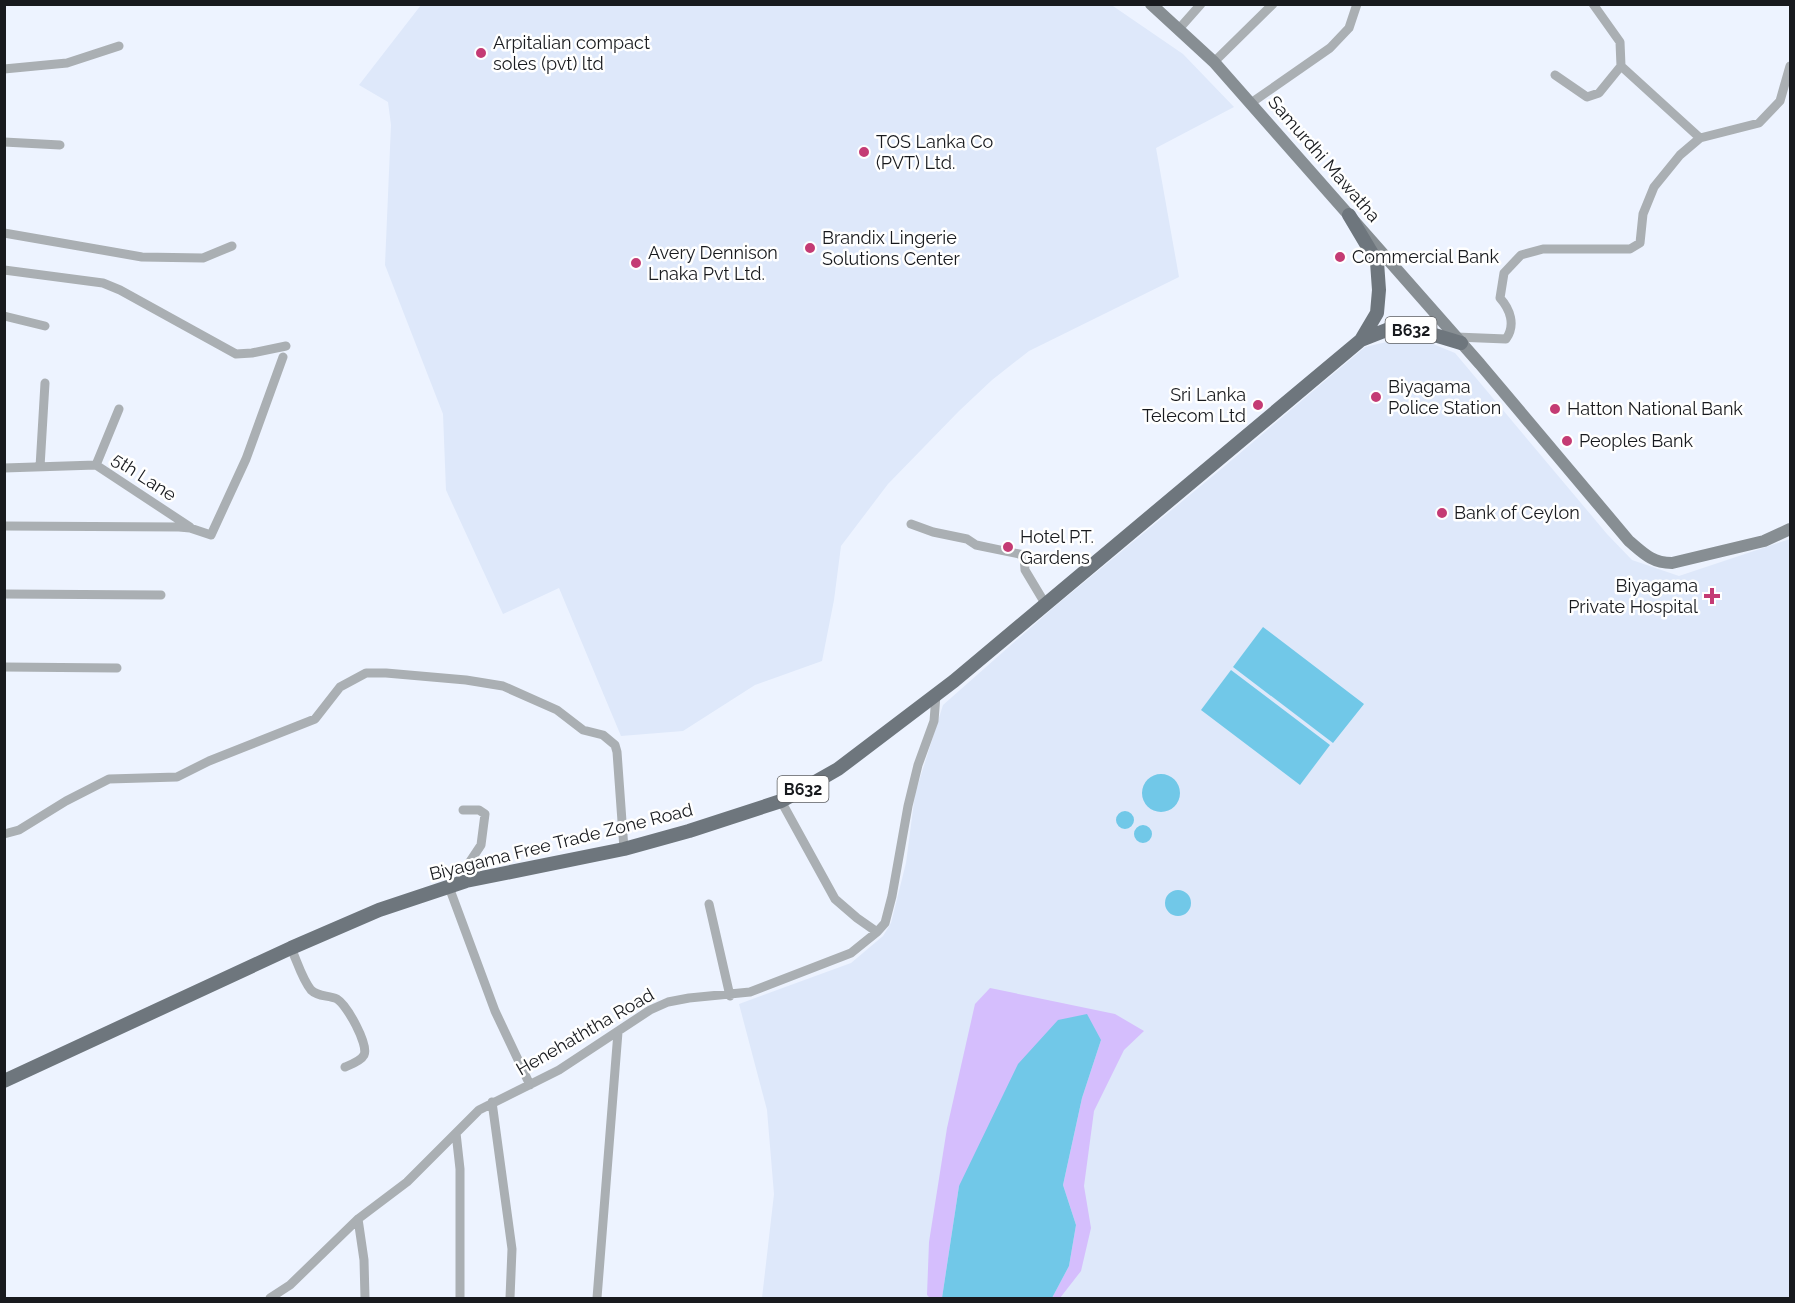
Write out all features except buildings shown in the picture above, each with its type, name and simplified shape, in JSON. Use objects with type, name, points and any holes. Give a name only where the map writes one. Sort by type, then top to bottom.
[{"type":"main road","name":"Samurdhi Mawatha","points":[[1152,4],[1214,62],[1251,103],[1458,340],[1629,541],[1649,559],[1661,563],[1672,562],[1764,541],[1791,529]]},
{"type":"main road","name":"Biyagama Free Trade Zone Road","points":[[1349,215],[1377,262],[1377,313],[1361,340]]},
{"type":"main road","name":"Biyagama Free Trade Zone Road","points":[[4,1081],[291,948],[379,910],[466,881],[624,849],[699,828],[781,801],[838,769],[936,695],[1361,340],[1389,329],[1418,330],[1458,340]]},
{"type":"street","points":[[1178,30],[1201,4]]},
{"type":"street","points":[[1214,62],[1273,4]]},
{"type":"street","points":[[1251,103],[1330,48],[1349,28],[1357,4]]},
{"type":"street","points":[[1555,75],[1587,97],[1599,93],[1621,66],[1620,42],[1593,4]]},
{"type":"street","points":[[4,69],[67,63],[119,46]]},
{"type":"street","points":[[1621,66],[1700,138]]},
{"type":"street","points":[[1458,340],[1506,339],[1511,319],[1509,308],[1500,298],[1504,273],[1521,255],[1543,249],[1630,249],[1640,243],[1643,214],[1654,187],[1680,155],[1700,138],[1759,123],[1780,101],[1791,66]]},
{"type":"street","points":[[4,142],[60,146]]},
{"type":"street","points":[[4,233],[142,257],[202,258],[232,246]]},
{"type":"street","points":[[4,270],[103,283],[120,290],[236,354],[286,346]]},
{"type":"street","points":[[4,315],[45,326]]},
{"type":"street","points":[[4,526],[190,528],[211,535],[246,459],[283,357]]},
{"type":"street","points":[[40,467],[45,383]]},
{"type":"street","points":[[96,465],[119,409]]},
{"type":"street","name":"5th Lane","points":[[4,468],[96,465],[190,528]]},
{"type":"street","points":[[911,524],[933,532],[967,539],[976,545],[1024,555],[1025,570],[1046,604]]},
{"type":"street","points":[[4,594],[161,596]]},
{"type":"street","points":[[4,667],[117,668]]},
{"type":"street","points":[[4,834],[19,830],[66,801],[109,779],[177,777],[208,761],[315,719],[340,687],[366,673],[387,673],[466,680],[503,686],[556,710],[583,730],[603,735],[615,746],[617,752],[624,849]]},
{"type":"street","name":"Henehaththa Road","points":[[270,1299],[290,1285],[358,1219],[407,1182],[479,1110],[492,1102],[559,1070],[650,1010],[668,1002],[750,992],[851,953],[877,932],[885,923],[892,896],[908,806],[918,765],[934,721],[936,695]]},
{"type":"street","points":[[781,801],[835,899],[856,918],[877,932]]},
{"type":"street","points":[[463,810],[479,810],[485,814],[481,845],[469,864],[466,881]]},
{"type":"street","points":[[449,887],[495,1011],[530,1085]]},
{"type":"street","points":[[709,904],[730,996]]},
{"type":"street","points":[[291,948],[310,988],[316,994],[338,1000],[354,1019],[365,1055],[345,1067]]},
{"type":"street","points":[[597,1299],[618,1032]]},
{"type":"street","points":[[492,1102],[512,1249],[510,1299]]},
{"type":"street","points":[[456,1133],[460,1180],[460,1299]]},
{"type":"street","points":[[358,1219],[364,1260],[365,1299]]},
{"type":"shaded area","points":[[1110,4],[1183,54],[1234,107],[1156,148],[1179,277],[1029,351],[992,380],[959,411],[888,484],[841,546],[834,600],[822,661],[755,685],[683,731],[621,736],[559,588],[503,614],[446,490],[443,414],[385,265],[391,125],[388,102],[359,85],[421,5]]},
{"type":"shaded area","points":[[1395,340],[1423,340],[1455,353],[1607,534],[1632,560],[1679,576],[1790,539],[1790,1298],[762,1298],[774,1194],[767,1110],[739,1004],[851,963],[883,936],[891,923],[906,863],[915,794],[943,705],[1053,608],[1365,347]]},
{"type":"shaded area","points":[[990,988],[1115,1014],[1144,1031],[1124,1050],[1094,1111],[1084,1186],[1091,1228],[1081,1271],[1060,1298],[1052,1298],[1069,1266],[1076,1225],[1063,1185],[1082,1098],[1101,1040],[959,1186],[942,1298],[930,1298],[927,1295],[929,1242],[947,1128],[975,1004]]},
{"type":"water","points":[[1263,627],[1364,704],[1333,743],[1233,667]]},
{"type":"water","points":[[1231,670],[1330,745],[1300,785],[1201,710]]},
{"type":"water","points":[[1161,774],[1174,780],[1180,793],[1174,806],[1161,812],[1148,806],[1142,793],[1148,780]]},
{"type":"water","points":[[1125,811],[1131,814],[1134,820],[1131,826],[1125,829],[1119,826],[1116,820],[1119,814]]},
{"type":"water","points":[[1143,825],[1149,828],[1152,834],[1149,840],[1143,843],[1137,840],[1134,834],[1137,828]]},
{"type":"water","points":[[1178,890],[1187,894],[1191,903],[1187,912],[1178,916],[1169,912],[1165,903],[1169,894]]},
{"type":"water","points":[[1087,1014],[1101,1040],[1082,1098],[1063,1185],[1076,1225],[1069,1266],[1052,1298],[942,1298],[959,1186],[1018,1064],[1058,1020]]},
{"type":"place","name":"Arpitalian compact soles (pvt) ltd","points":[[481,53]]},
{"type":"place","name":"TOS Lanka Co (PVT) Ltd.","points":[[864,152]]},
{"type":"place","name":"Brandix Lingerie Solutions Center","points":[[810,248]]},
{"type":"place","name":"Commercial Bank","points":[[1340,257]]},
{"type":"place","name":"Avery Dennison Lnaka Pvt Ltd.","points":[[636,263]]},
{"type":"place","name":"Biyagama Police Station","points":[[1376,397]]},
{"type":"place","name":"Sri Lanka Telecom Ltd","points":[[1258,405]]},
{"type":"place","name":"Hatton National Bank","points":[[1555,409]]},
{"type":"place","name":"Peoples Bank","points":[[1567,441]]},
{"type":"place","name":"Bank of Ceylon","points":[[1442,513]]},
{"type":"place","name":"Hotel P.T. Gardens","points":[[1008,547]]},
{"type":"place","name":"Biyagama Private Hospital","points":[[1712,596]]}]
